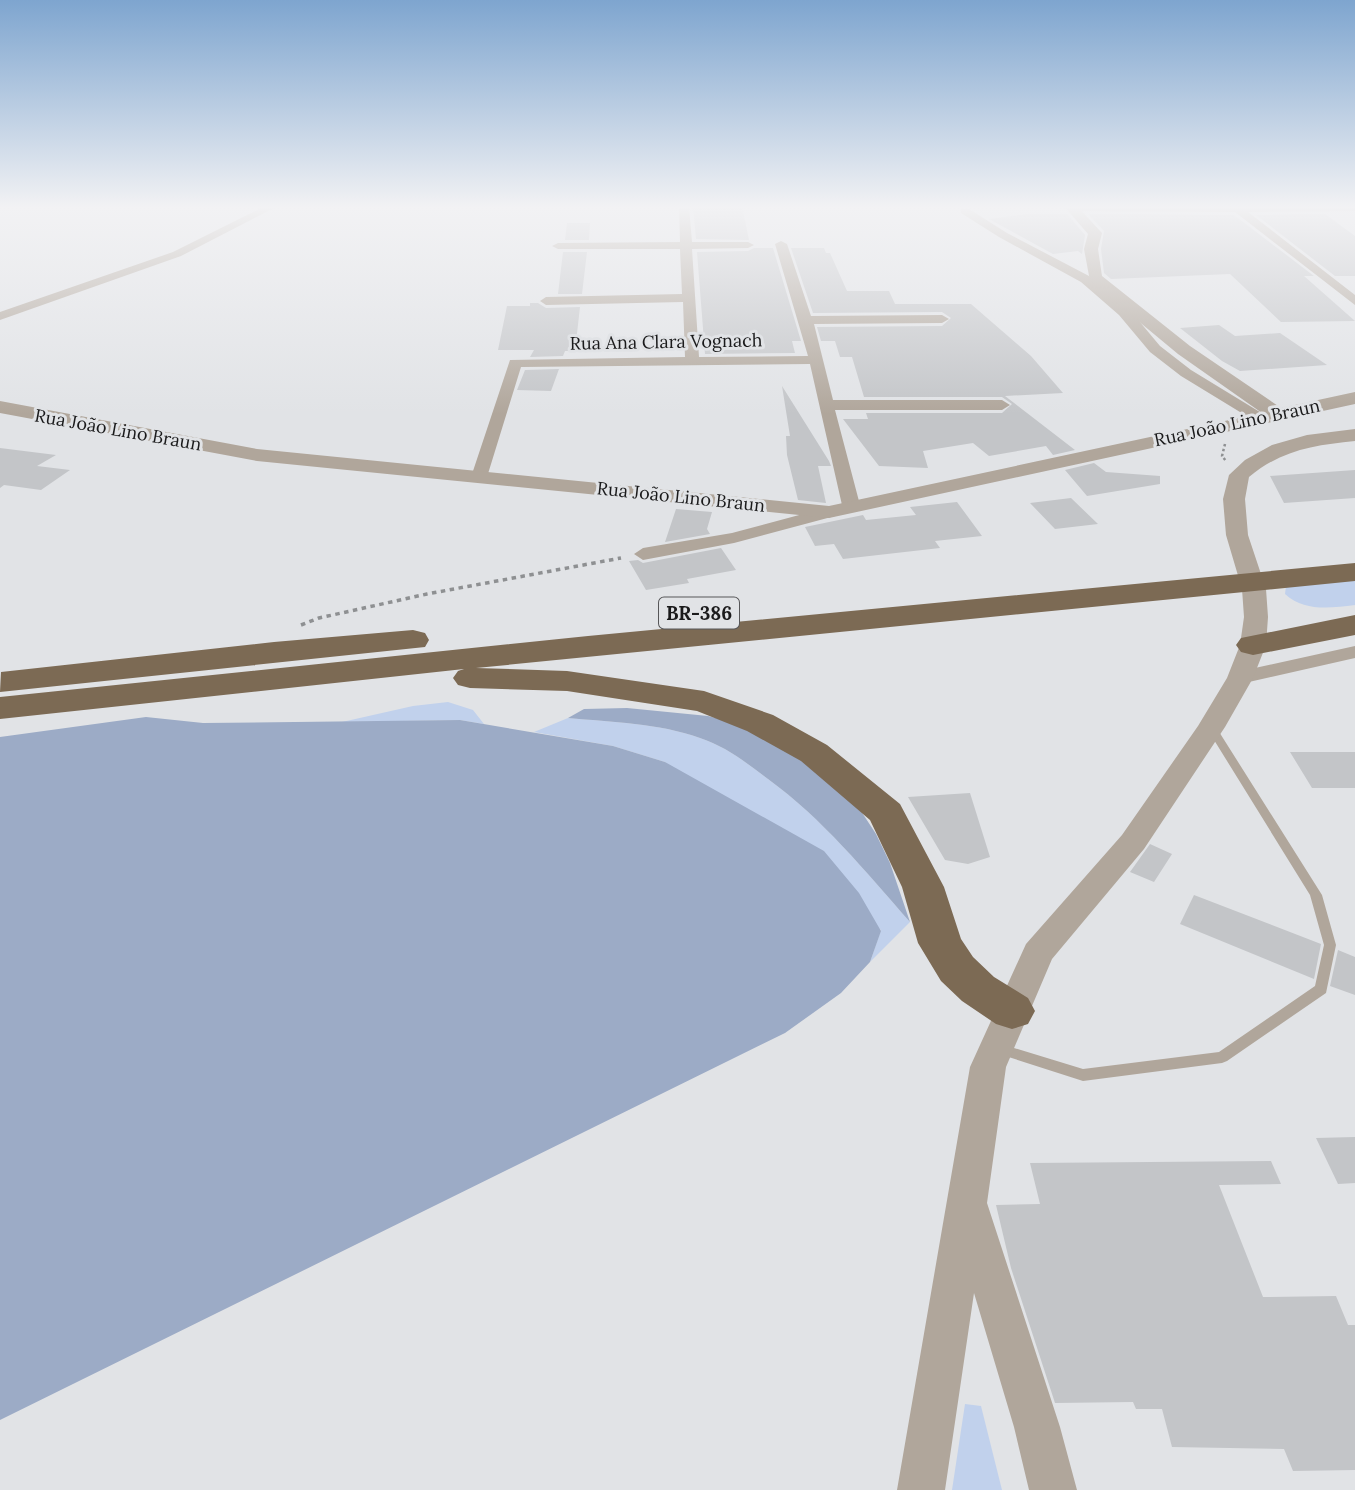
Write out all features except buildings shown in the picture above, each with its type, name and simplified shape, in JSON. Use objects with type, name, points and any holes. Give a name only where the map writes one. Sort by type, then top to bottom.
[{"type":"highway","name":"BR-386","points":[[0,708],[54,688],[274,652],[1303,565],[1355,550]]},
{"type":"highway","name":"BR-386","points":[[1303,565],[1355,572]]},
{"type":"highway","name":"BR-386","points":[[0,682],[54,688],[318,675],[1130,581]]},
{"type":"highway","points":[[1252,645],[1355,625]]},
{"type":"highway","points":[[318,675],[567,681],[704,702],[760,723],[814,753],[886,813],[923,887],[940,943],[957,969],[978,989],[1012,1011]]},
{"type":"street","points":[[0,316],[116,276]]},
{"type":"street","points":[[686,276],[692,360]]},
{"type":"street","points":[[791,276],[829,405],[851,505]]},
{"type":"street","points":[[1083,276],[1184,349],[1271,418]]},
{"type":"street","points":[[1322,276],[1355,301]]},
{"type":"street","points":[[545,300],[688,298]]},
{"type":"street","points":[[806,320],[942,319]]},
{"type":"street","name":"Rua Ana Clara Vognach","points":[[480,477],[515,363],[816,360]]},
{"type":"street","name":"Rua João Lino Braun","points":[[0,407],[257,455],[829,512],[851,505],[1234,426],[1355,398]]},
{"type":"street","points":[[829,405],[1002,405]]},
{"type":"street","points":[[920,1490],[968,1205],[988,1067],[995,1048],[1038,953],[1133,842],[1211,727],[1240,678],[1252,645],[1256,617],[1254,589],[1237,534],[1234,499],[1239,475],[1269,451],[1299,442],[1355,435]]},
{"type":"street","points":[[643,554],[734,538],[829,512]]},
{"type":"street","points":[[1240,678],[1355,652]]},
{"type":"street","points":[[968,1205],[1037,1427],[1053,1490]]},
{"type":"lane","points":[[995,1048],[1083,1075],[1222,1057],[1321,989],[1330,945],[1316,895],[1211,727]]},
{"type":"path","points":[[1234,426],[1222,456],[1239,475]]},
{"type":"path","points":[[274,652],[290,630],[319,618],[427,594],[643,554]]},
{"type":"shaded area","points":[[1355,577],[1355,605],[1327,608],[1309,606],[1285,594],[1286,586]]},
{"type":"shaded area","points":[[448,702],[473,710],[484,724],[460,720],[342,722],[413,706]]},
{"type":"shaded area","points":[[627,708],[708,716],[754,728],[790,751],[857,805],[876,834],[890,863],[910,922],[843,846],[807,811],[727,750],[700,738],[668,729],[568,718],[584,709]]},
{"type":"shaded area","points":[[146,717],[203,723],[460,720],[613,746],[665,762],[824,851],[859,893],[881,931],[870,962],[841,993],[785,1033],[0,1420],[0,737]]},
{"type":"shaded area","points":[[568,718],[668,729],[700,738],[727,750],[807,811],[843,846],[910,922],[870,962],[881,930],[665,762],[613,746],[534,732]]},
{"type":"shaded area","points":[[965,1404],[981,1406],[1002,1490],[952,1490]]}]
